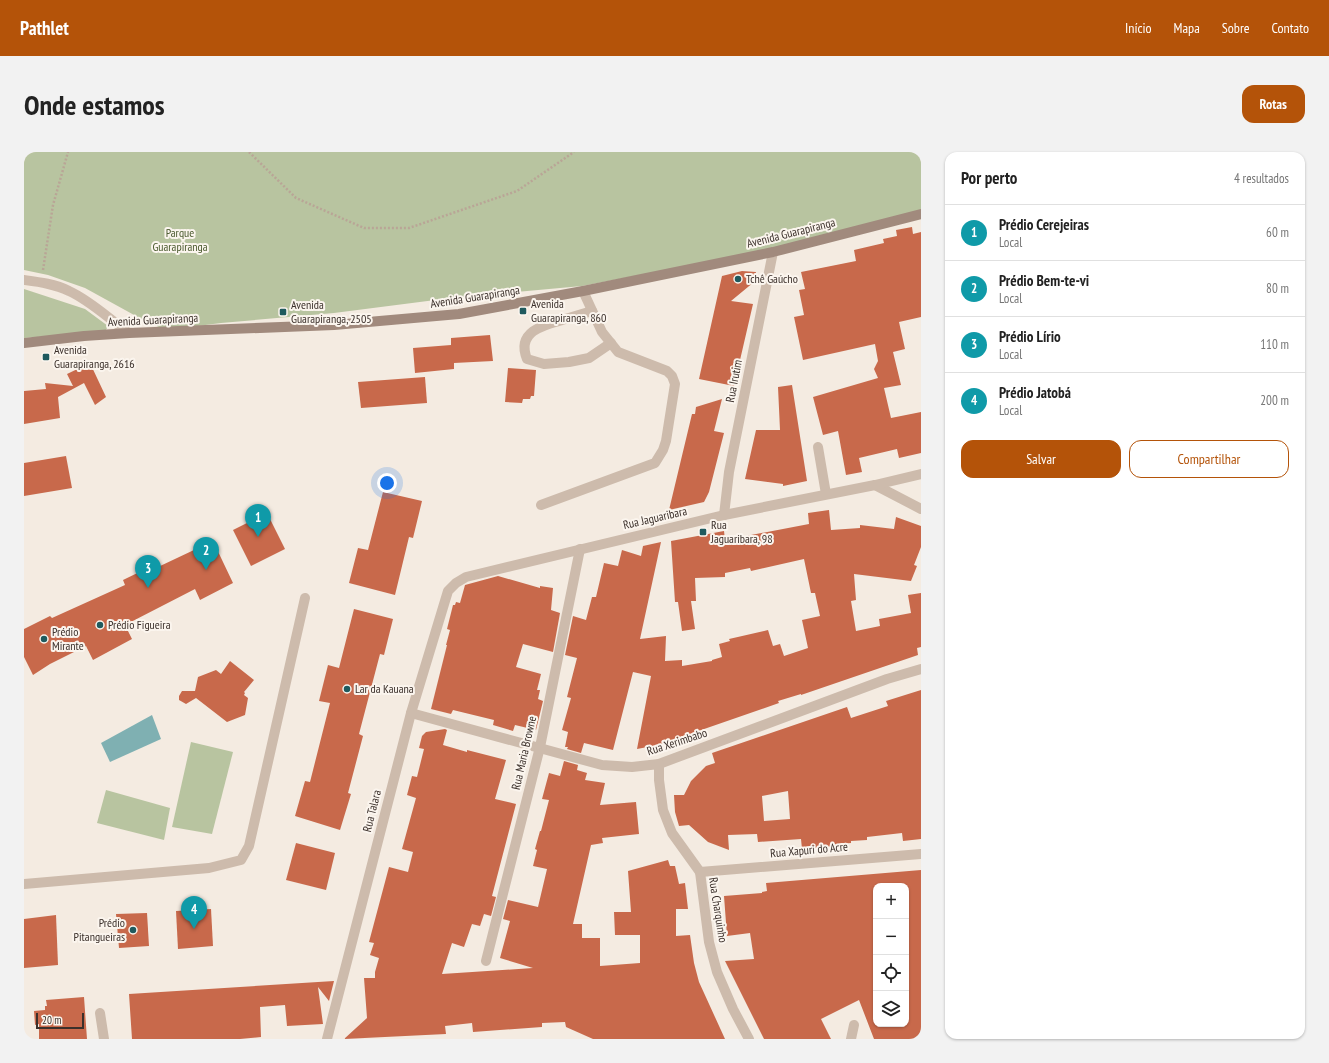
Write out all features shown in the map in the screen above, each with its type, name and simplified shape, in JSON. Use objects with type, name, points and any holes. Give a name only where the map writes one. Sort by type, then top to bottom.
[{"type":"main road","name":"Avenida Guarapiranga","points":[[24,343],[84,336],[129,333],[322,326],[459,314],[583,291],[773,252],[921,214]]},
{"type":"street","name":"Rua Irutim","points":[[724,515],[729,472],[773,252]]},
{"type":"street","points":[[24,280],[41,282],[68,290],[93,305],[129,333]]},
{"type":"street","points":[[541,505],[655,463],[663,450],[675,384],[672,376],[667,371],[618,352],[602,332],[583,291]]},
{"type":"street","points":[[592,311],[537,328],[530,334],[526,342],[525,353],[527,359],[544,364],[569,362],[589,358],[611,343]]},
{"type":"street","points":[[818,447],[826,494]]},
{"type":"street","name":"Rua Jaguaribara","points":[[448,591],[456,583],[466,577],[724,515],[875,485],[921,474]]},
{"type":"street","points":[[875,485],[921,509]]},
{"type":"street","name":"Rua Maria Browne","points":[[486,961],[540,747],[580,549]]},
{"type":"street","name":"Rua Talara","points":[[328,1039],[411,713],[448,591]]},
{"type":"street","points":[[24,884],[209,868],[240,860],[249,846],[305,598]]},
{"type":"street","name":"Rua Xerimbabo","points":[[411,713],[602,765],[632,767],[659,764],[887,679],[921,669]]},
{"type":"street","name":"Rua Charquinho","points":[[659,764],[659,780],[663,810],[672,833],[700,872],[709,942],[717,972],[733,1009],[749,1039]]},
{"type":"street","name":"Rua Xapuri do Acre","points":[[700,872],[921,854]]},
{"type":"street","points":[[100,1013],[104,1039]]},
{"type":"street","points":[[851,1039],[854,1025]]},
{"type":"path","points":[[41,282],[52,205],[68,152]]},
{"type":"path","points":[[249,152],[296,198],[364,228],[409,228],[517,191],[574,152]]},
{"type":"green space","name":"Parque Guarapiranga","points":[[24,152],[921,152],[921,210],[766,251],[582,286],[451,298],[334,313],[221,323],[166,330],[145,321],[85,288],[48,275],[24,270]]},
{"type":"green space","points":[[24,289],[85,309],[108,326],[105,332],[24,338]]},
{"type":"green space","points":[[191,742],[233,752],[212,834],[172,827]]},
{"type":"green space","points":[[106,790],[170,808],[164,840],[97,823]]},
{"type":"water","points":[[152,715],[161,739],[110,762],[101,743]]},
{"type":"building","points":[[912,227],[913,234],[921,232],[921,317],[899,322],[905,349],[893,352],[901,385],[884,388],[891,418],[921,412],[921,453],[899,458],[897,449],[859,458],[862,472],[846,475],[838,431],[823,435],[813,397],[878,378],[874,369],[878,361],[875,344],[803,360],[794,317],[804,315],[799,290],[805,289],[801,272],[856,261],[854,250],[884,243],[883,239],[897,236],[896,230]]},
{"type":"building","points":[[742,271],[756,272],[754,282],[731,301],[753,304],[734,386],[699,379],[722,276]]},
{"type":"building","points":[[490,335],[493,361],[454,363],[454,369],[415,373],[413,348],[451,345],[451,338]]},
{"type":"building","points":[[90,363],[106,397],[95,405],[84,383],[58,397],[60,418],[24,424],[24,391],[46,389],[45,383],[73,386],[67,374]]},
{"type":"building","points":[[508,368],[536,370],[534,396],[531,396],[530,399],[523,399],[522,403],[505,402]]},
{"type":"building","points":[[425,377],[427,403],[361,408],[358,382]]},
{"type":"building","points":[[792,385],[807,481],[783,486],[783,484],[745,479],[756,430],[780,430],[778,387]]},
{"type":"building","points":[[722,399],[714,431],[724,433],[709,492],[704,502],[669,510],[692,414],[695,414],[696,407]]},
{"type":"building","points":[[66,456],[72,488],[24,496],[24,463]]},
{"type":"building","points":[[383,492],[422,501],[413,538],[409,537],[395,595],[349,583],[358,548],[368,550]]},
{"type":"building","points":[[829,510],[831,530],[860,528],[860,525],[894,529],[896,517],[921,526],[921,547],[914,565],[917,566],[911,581],[854,574],[856,600],[851,601],[856,631],[880,626],[879,619],[911,613],[908,595],[921,593],[921,647],[917,648],[918,655],[801,695],[778,701],[779,703],[658,745],[637,749],[651,676],[633,672],[613,750],[584,743],[581,753],[565,747],[568,732],[562,730],[571,698],[567,697],[577,658],[565,655],[573,616],[586,620],[592,597],[596,597],[604,563],[618,566],[622,550],[641,556],[643,546],[661,542],[640,639],[666,636],[665,661],[682,660],[682,666],[712,661],[722,657],[719,644],[730,641],[729,639],[768,630],[773,646],[780,644],[784,656],[808,648],[802,620],[820,616],[815,593],[811,593],[804,559],[751,571],[750,568],[725,573],[725,577],[695,578],[696,601],[691,601],[695,629],[682,631],[678,602],[675,602],[671,541],[724,531],[725,540],[809,524],[808,513]]},
{"type":"building","points":[[267,513],[285,549],[251,566],[233,530]]},
{"type":"building","points":[[213,541],[233,583],[200,600],[195,589],[125,625],[132,639],[93,660],[86,646],[50,664],[33,675],[24,657],[24,629],[50,616],[52,618],[125,585],[123,580],[156,564],[158,567]]},
{"type":"building","points":[[498,576],[540,588],[540,586],[553,588],[551,610],[560,613],[553,652],[523,644],[516,667],[541,674],[537,690],[540,690],[538,699],[543,701],[536,730],[515,725],[513,731],[493,725],[494,720],[453,710],[451,714],[431,709],[447,645],[450,630],[447,629],[453,605],[455,605],[456,602],[460,603],[465,585]]},
{"type":"building","points":[[354,609],[393,619],[384,655],[380,654],[359,734],[363,736],[348,793],[351,794],[340,830],[295,816],[305,781],[310,782],[330,703],[319,701],[328,665],[339,668]]},
{"type":"building","points":[[230,661],[254,680],[244,692],[244,695],[248,698],[245,715],[227,722],[196,698],[186,704],[179,700],[179,696],[182,691],[195,691],[198,677],[216,670],[221,674]]},
{"type":"building","points":[[921,690],[921,839],[903,841],[902,833],[867,837],[867,840],[851,841],[851,843],[837,844],[837,846],[802,849],[801,839],[758,842],[757,834],[728,835],[729,850],[708,842],[689,825],[679,826],[675,812],[674,795],[684,795],[691,781],[706,766],[715,763],[712,753],[847,707],[851,718],[888,706],[886,701]],"holes":[[[788,791],[790,819],[764,821],[762,796]]]},
{"type":"building","points":[[447,730],[443,745],[467,752],[467,750],[506,760],[495,799],[516,804],[492,896],[496,897],[491,916],[484,914],[480,926],[472,924],[464,947],[452,943],[442,974],[533,968],[500,958],[510,921],[503,919],[508,900],[538,907],[547,869],[533,866],[537,850],[535,849],[549,800],[542,799],[549,773],[560,776],[564,761],[578,765],[577,770],[587,773],[585,780],[605,783],[600,805],[636,802],[639,834],[602,838],[603,843],[591,845],[573,924],[582,924],[582,938],[600,938],[600,966],[640,963],[640,935],[615,935],[614,912],[631,912],[628,871],[668,860],[670,866],[675,866],[679,884],[685,883],[688,909],[676,909],[676,936],[690,935],[694,963],[699,982],[725,1039],[593,1039],[566,1027],[565,1022],[542,1023],[542,1027],[473,1032],[472,1023],[445,1026],[446,1034],[344,1039],[367,1018],[364,978],[375,978],[379,958],[370,955],[374,943],[369,942],[389,867],[408,872],[413,852],[402,849],[416,798],[407,795],[412,776],[417,777],[424,749],[419,748],[422,736],[426,732]]},
{"type":"building","points":[[296,843],[335,853],[326,890],[286,880]]},
{"type":"building","points":[[921,870],[921,1039],[874,1039],[859,1000],[821,1019],[831,1039],[764,1039],[725,961],[754,959],[750,933],[727,936],[724,896],[762,893],[767,891],[766,883]]},
{"type":"building","points":[[211,909],[213,946],[178,949],[176,911]]},
{"type":"building","name":"Prédio Pitangueiras","points":[[147,913],[149,946],[119,948],[116,914]]},
{"type":"building","points":[[56,915],[58,965],[24,968],[24,919]]},
{"type":"building","points":[[334,981],[329,1001],[318,987],[323,1024],[287,1026],[285,1005],[260,1007],[261,1037],[240,1039],[132,1039],[129,994]]},
{"type":"building","points":[[84,997],[87,1039],[39,1039],[39,1024],[35,1025],[34,1011],[45,1010],[45,1006],[47,1006],[46,1000]]},
{"type":"place","name":"Tchê Gaúcho","points":[[738,279]]},
{"type":"place","name":"Avenida Guarapiranga, 860","points":[[523,311]]},
{"type":"place","name":"Avenida Guarapiranga, 2505","points":[[283,312]]},
{"type":"place","name":"Avenida Guarapiranga, 2616","points":[[46,357]]},
{"type":"place","name":"Rua Jaguaribara, 98","points":[[703,532]]},
{"type":"place","name":"Prédio Cerejeiras","points":[[258,537]]},
{"type":"place","name":"Prédio Bem-te-vi","points":[[206,570]]},
{"type":"place","name":"Prédio Lírio","points":[[148,588]]},
{"type":"place","name":"Prédio Figueira","points":[[100,625]]},
{"type":"place","name":"Prédio Mirante","points":[[44,639]]},
{"type":"place","name":"Lar da Kauana","points":[[347,689]]},
{"type":"place","name":"Prédio Jatobá","points":[[194,929]]},
{"type":"place","name":"Prédio Pitangueiras","points":[[133,930]]}]
